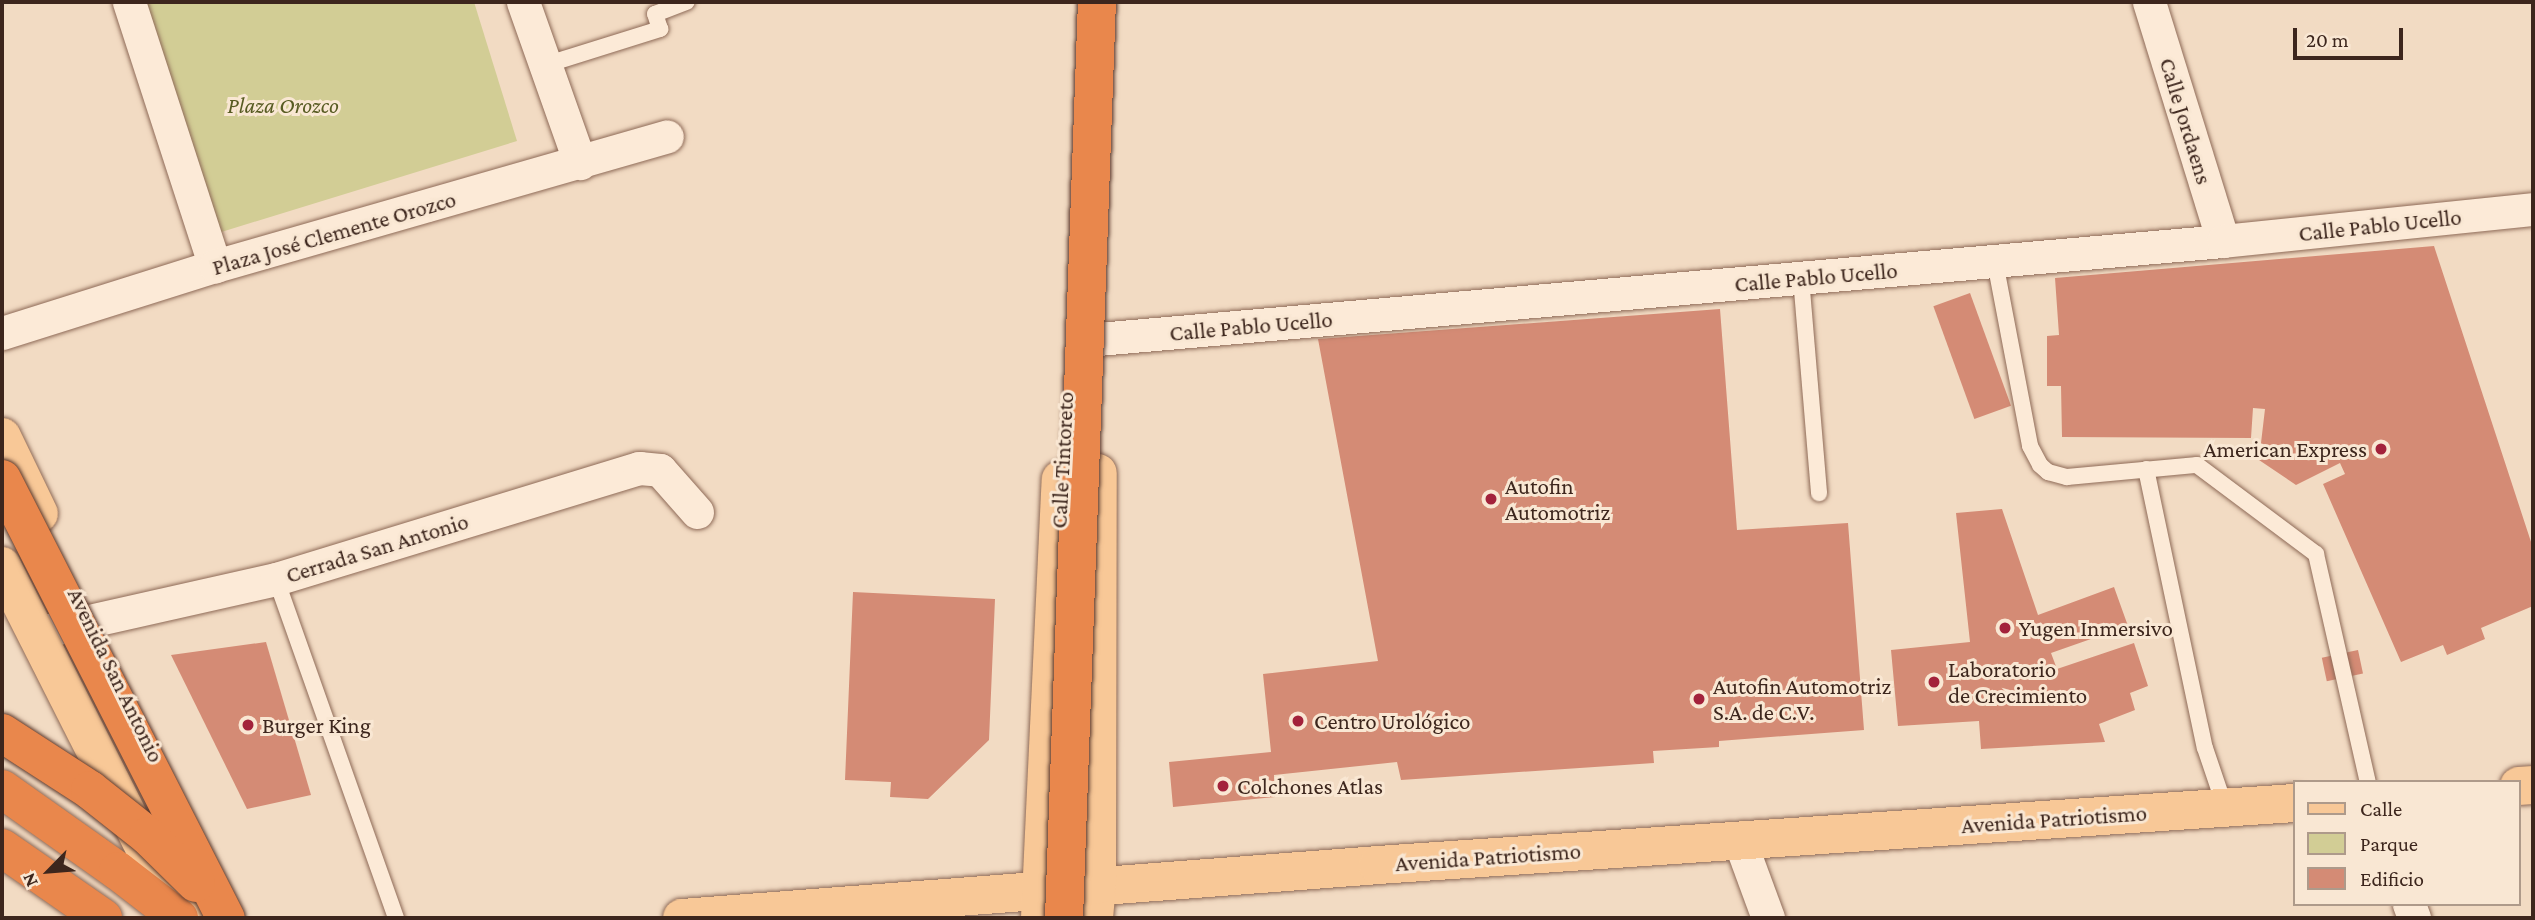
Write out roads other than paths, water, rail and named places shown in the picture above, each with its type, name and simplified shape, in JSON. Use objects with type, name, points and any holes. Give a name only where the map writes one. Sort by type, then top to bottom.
[{"type":"highway","points":[[1048,909],[1097,2]]},
{"type":"highway","points":[[2,479],[224,918]]},
{"type":"highway","points":[[2,733],[90,790],[148,836],[198,886],[224,918]]},
{"type":"highway","points":[[2,789],[134,864],[179,918]]},
{"type":"highway","points":[[2,822],[26,835],[139,918]]},
{"type":"highway","points":[[2,848],[103,918]]},
{"type":"main road","name":"Calle Tintoreto","points":[[1048,909],[1080,2]]},
{"type":"main road","name":"Calle Tintoreto","points":[[1100,907],[1098,339],[1111,2]]},
{"type":"main road","name":"Avenida San Antonio","points":[[2,437],[194,836],[216,918]]},
{"type":"main road","points":[[2,566],[36,633],[134,864],[197,918]]},
{"type":"main road","name":"Avenida Patriotismo","points":[[682,918],[1100,907],[1739,839],[2294,803]]},
{"type":"street","points":[[129,2],[215,266]]},
{"type":"street","points":[[523,2],[580,163]]},
{"type":"street","name":"Calle Jordaens","points":[[2149,2],[2223,241]]},
{"type":"street","name":"Plaza José Clemente Orozco","points":[[2,332],[215,266],[667,136]]},
{"type":"street","name":"Calle Pablo Ucello","points":[[1098,339],[1995,262],[2533,209]]},
{"type":"street","name":"Cerrada San Antonio","points":[[36,633],[276,579],[639,468],[660,470],[696,512]]},
{"type":"street","points":[[1739,839],[1768,918]]},
{"type":"lane","points":[[545,65],[660,29],[655,14],[687,2]]},
{"type":"lane","points":[[1995,262],[2031,446],[2040,465],[2057,476],[2067,477],[2197,465],[2316,554],[2368,780]]},
{"type":"lane","points":[[1801,278],[1819,493]]},
{"type":"lane","points":[[2146,469],[2206,748],[2225,808]]},
{"type":"lane","points":[[276,579],[396,918]]},
{"type":"place","name":"American Express","points":[[2381,449]]},
{"type":"place","name":"Autofin Automotriz","points":[[1491,499]]},
{"type":"place","name":"Yugen Inmersivo","points":[[2005,628]]},
{"type":"place","name":"Laboratorio de Crecimiento","points":[[1934,682]]},
{"type":"place","name":"Autofin Automotriz S.A. de C.V.","points":[[1699,699]]},
{"type":"place","name":"Centro Urológico","points":[[1298,721]]},
{"type":"place","name":"Burger King","points":[[248,725]]},
{"type":"place","name":"Colchones Atlas","points":[[1223,786]]},
{"type":"park label","name":"Plaza Orozco","points":[[283,105]]}]
